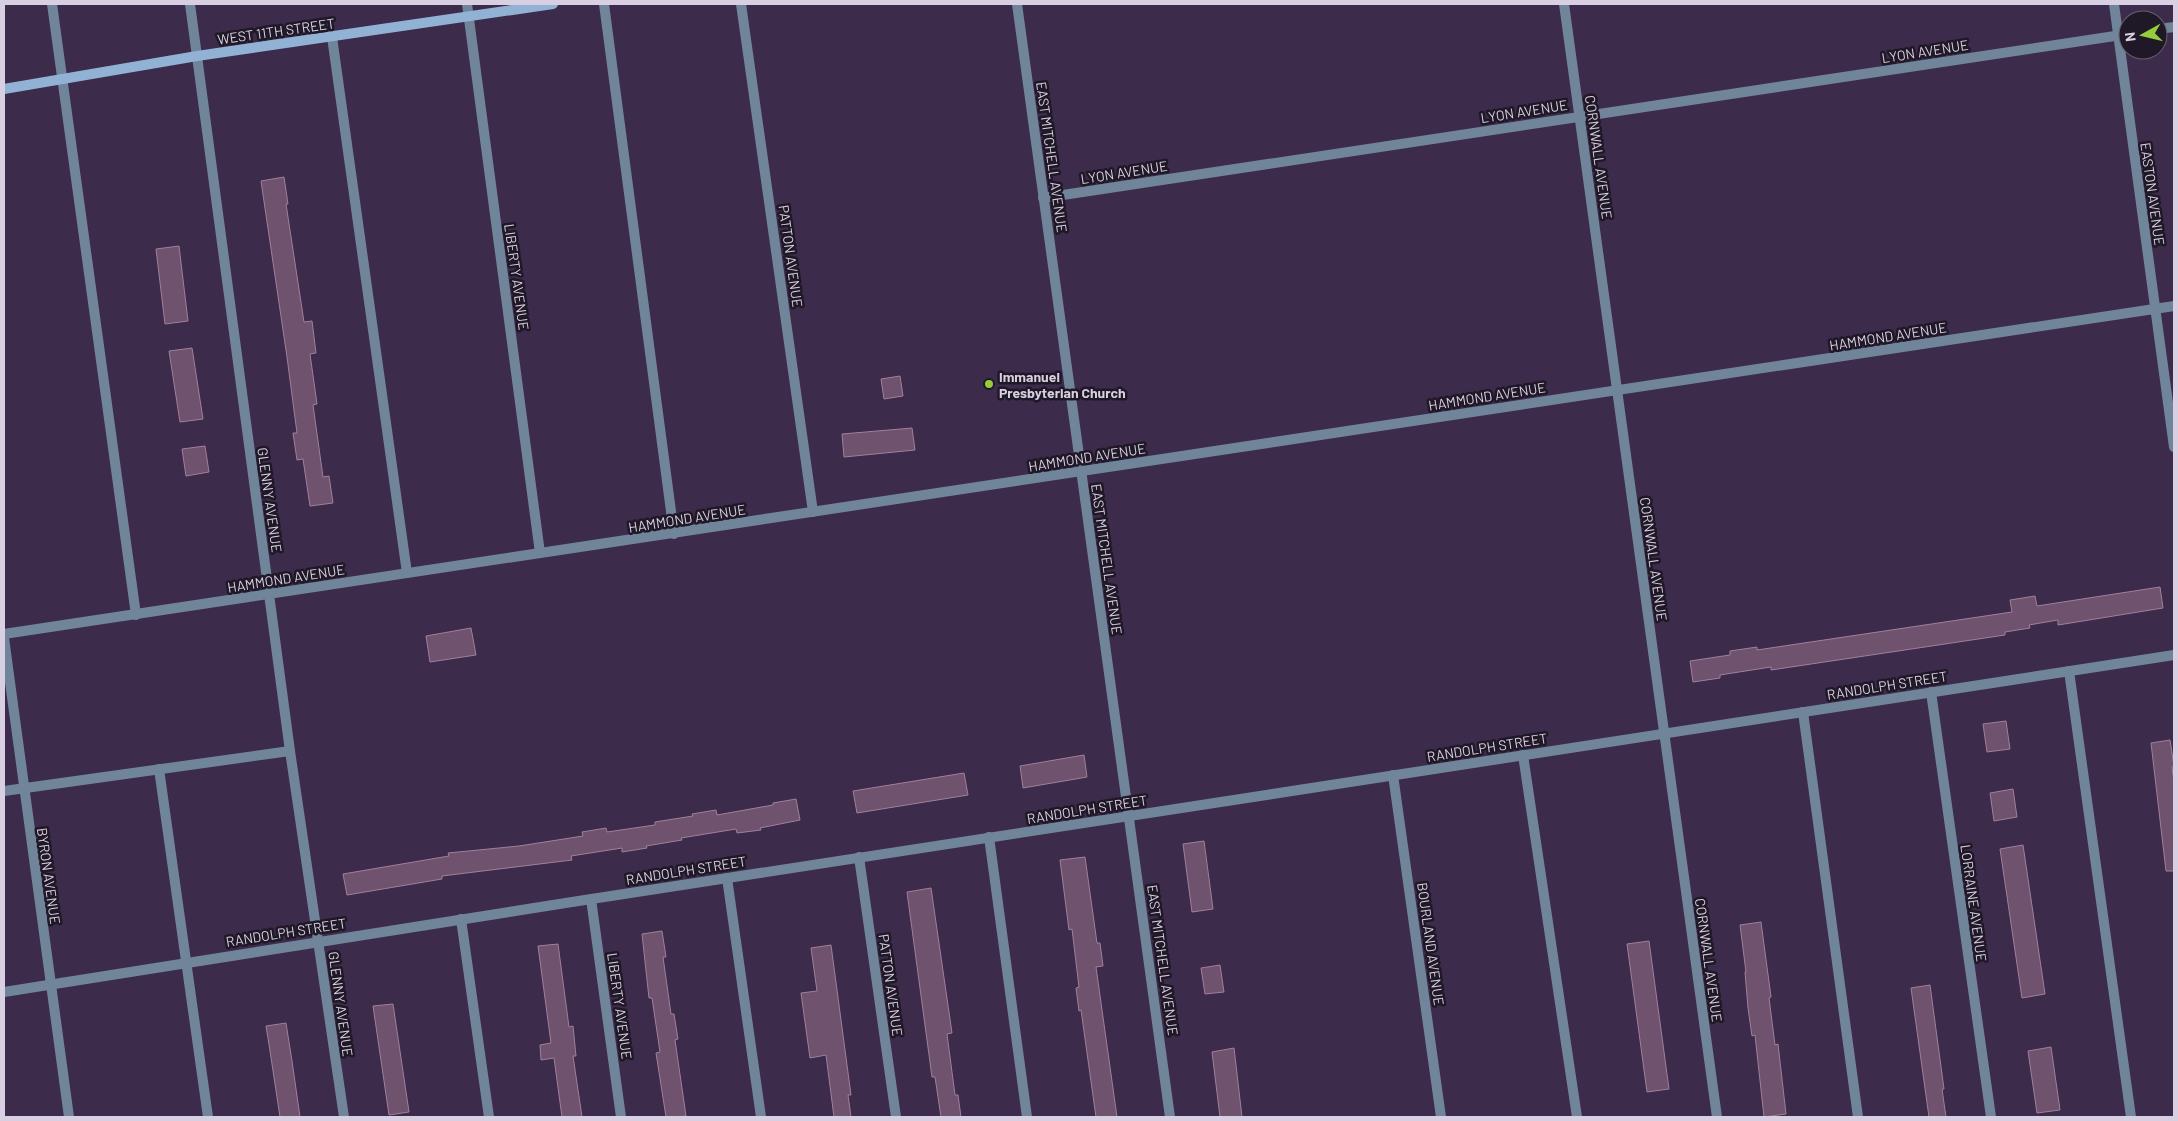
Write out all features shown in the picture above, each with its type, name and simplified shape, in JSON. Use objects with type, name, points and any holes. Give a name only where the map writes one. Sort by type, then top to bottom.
[{"type":"main road","name":"WEST 11TH STREET","points":[[4,89],[197,56],[553,4]]},
{"type":"street","points":[[52,4],[136,614]]},
{"type":"street","name":"GLENNY AVENUE","points":[[190,4],[290,750],[344,1117]]},
{"type":"street","name":"LIBERTY AVENUE","points":[[467,4],[540,554]]},
{"type":"street","points":[[604,4],[674,534]]},
{"type":"street","name":"PATTON AVENUE","points":[[741,4],[813,512]]},
{"type":"street","name":"EAST MITCHELL AVENUE","points":[[1016,4],[1170,1117]]},
{"type":"street","name":"CORNWALL AVENUE","points":[[1564,4],[1717,1117]]},
{"type":"street","name":"EASTON AVENUE","points":[[2114,4],[2118,18]]},
{"type":"street","name":"LYON AVENUE","points":[[1043,198],[2118,36]]},
{"type":"street","points":[[332,37],[407,574]]},
{"type":"street","name":"EASTON AVENUE","points":[[2126,60],[2155,309],[2174,447]]},
{"type":"street","name":"HAMMOND AVENUE","points":[[4,636],[136,614],[2174,306]]},
{"type":"street","name":"BYRON AVENUE","points":[[4,636],[49,984],[69,1117]]},
{"type":"street","name":"RANDOLPH STREET","points":[[4,992],[318,941],[2174,655]]},
{"type":"street","points":[[2069,671],[2131,1117]]},
{"type":"street","name":"LORRAINE AVENUE","points":[[1931,692],[1991,1117]]},
{"type":"street","points":[[1803,712],[1858,1117]]},
{"type":"street","points":[[4,791],[290,750]]},
{"type":"street","points":[[1523,755],[1577,1117]]},
{"type":"street","points":[[159,769],[188,962],[208,1117]]},
{"type":"street","name":"BOURLAND AVENUE","points":[[1394,775],[1441,1117]]},
{"type":"street","points":[[990,837],[1027,1117]]},
{"type":"street","name":"PATTON AVENUE","points":[[859,857],[896,1117]]},
{"type":"street","points":[[727,878],[761,1117]]},
{"type":"street","name":"LIBERTY AVENUE","points":[[591,899],[621,1117]]},
{"type":"street","points":[[461,919],[489,1117]]},
{"type":"building","points":[[284,177],[288,204],[286,204],[304,322],[312,321],[316,353],[310,354],[317,404],[313,405],[323,477],[329,476],[333,503],[310,506],[303,459],[297,460],[293,433],[297,433],[261,181]]},
{"type":"building","points":[[179,246],[188,321],[165,324],[156,249]]},
{"type":"building","points":[[192,348],[203,419],[180,422],[169,351]]},
{"type":"building","points":[[900,376],[903,396],[884,399],[881,379]]},
{"type":"building","points":[[912,428],[915,450],[844,457],[842,434]]},
{"type":"building","points":[[205,446],[209,472],[186,476],[182,449]]},
{"type":"building","points":[[2160,587],[2163,608],[2058,625],[2058,620],[2029,625],[2030,628],[2005,632],[2005,635],[1771,670],[1771,667],[1720,675],[1720,678],[1693,682],[1690,661],[1730,655],[1730,651],[1757,647],[1757,650],[2012,612],[2010,600],[2035,596],[2037,606]]},
{"type":"building","points":[[471,628],[476,655],[430,662],[426,636]]},
{"type":"building","points":[[2006,721],[2010,749],[1987,752],[1983,724]]},
{"type":"building","points":[[2170,740],[2174,766],[2172,767],[2174,782],[2174,871],[2166,871],[2151,743]]},
{"type":"building","points":[[1084,755],[1087,777],[1023,788],[1020,766]]},
{"type":"building","points":[[964,773],[968,795],[857,813],[853,791]]},
{"type":"building","points":[[2013,789],[2017,817],[1994,821],[1990,793]]},
{"type":"building","points":[[796,799],[800,820],[760,828],[761,830],[737,833],[736,829],[681,838],[682,840],[646,846],[647,848],[622,852],[622,848],[571,856],[572,860],[442,876],[442,879],[347,895],[343,874],[449,856],[448,853],[519,846],[583,836],[582,832],[606,828],[607,832],[655,825],[655,822],[693,816],[692,814],[716,810],[717,815]]},
{"type":"building","points":[[1204,841],[1213,909],[1192,912],[1183,844]]},
{"type":"building","points":[[2023,845],[2045,994],[2022,998],[2000,849]]},
{"type":"building","points":[[1085,857],[1097,943],[1100,943],[1103,966],[1096,967],[1117,1117],[1096,1117],[1081,1010],[1079,1011],[1076,988],[1079,987],[1072,929],[1069,930],[1060,860]]},
{"type":"building","points":[[931,888],[952,1033],[947,1034],[955,1095],[958,1095],[961,1117],[941,1117],[935,1077],[932,1077],[907,892]]},
{"type":"building","points":[[1761,922],[1775,1045],[1778,1044],[1786,1114],[1764,1117],[1755,1035],[1752,1036],[1748,1008],[1740,925]]},
{"type":"building","points":[[662,931],[666,957],[663,957],[671,1014],[674,1014],[678,1039],[675,1040],[686,1116],[666,1117],[656,1053],[660,1052],[652,998],[649,998],[642,934]]},
{"type":"building","points":[[1649,941],[1669,1089],[1647,1092],[1627,944]]},
{"type":"building","points":[[558,944],[569,1027],[573,1026],[576,1056],[573,1056],[582,1117],[562,1117],[554,1058],[541,1060],[540,1045],[551,1043],[538,946]]},
{"type":"building","points":[[831,945],[851,1095],[848,1095],[851,1117],[834,1117],[826,1055],[810,1058],[801,993],[817,991],[811,948]]},
{"type":"building","points":[[1220,965],[1224,992],[1205,994],[1201,968]]},
{"type":"building","points":[[1930,985],[1946,1117],[1929,1117],[1911,988]]},
{"type":"building","points":[[393,1004],[409,1112],[389,1115],[373,1006]]},
{"type":"building","points":[[286,1023],[300,1117],[280,1117],[266,1026]]},
{"type":"building","points":[[2051,1047],[2060,1110],[2037,1113],[2028,1051]]},
{"type":"building","points":[[1234,1048],[1242,1117],[1220,1117],[1212,1052]]},
{"type":"place","name":"Immanuel Presbyterian Church","points":[[989,384]]}]
